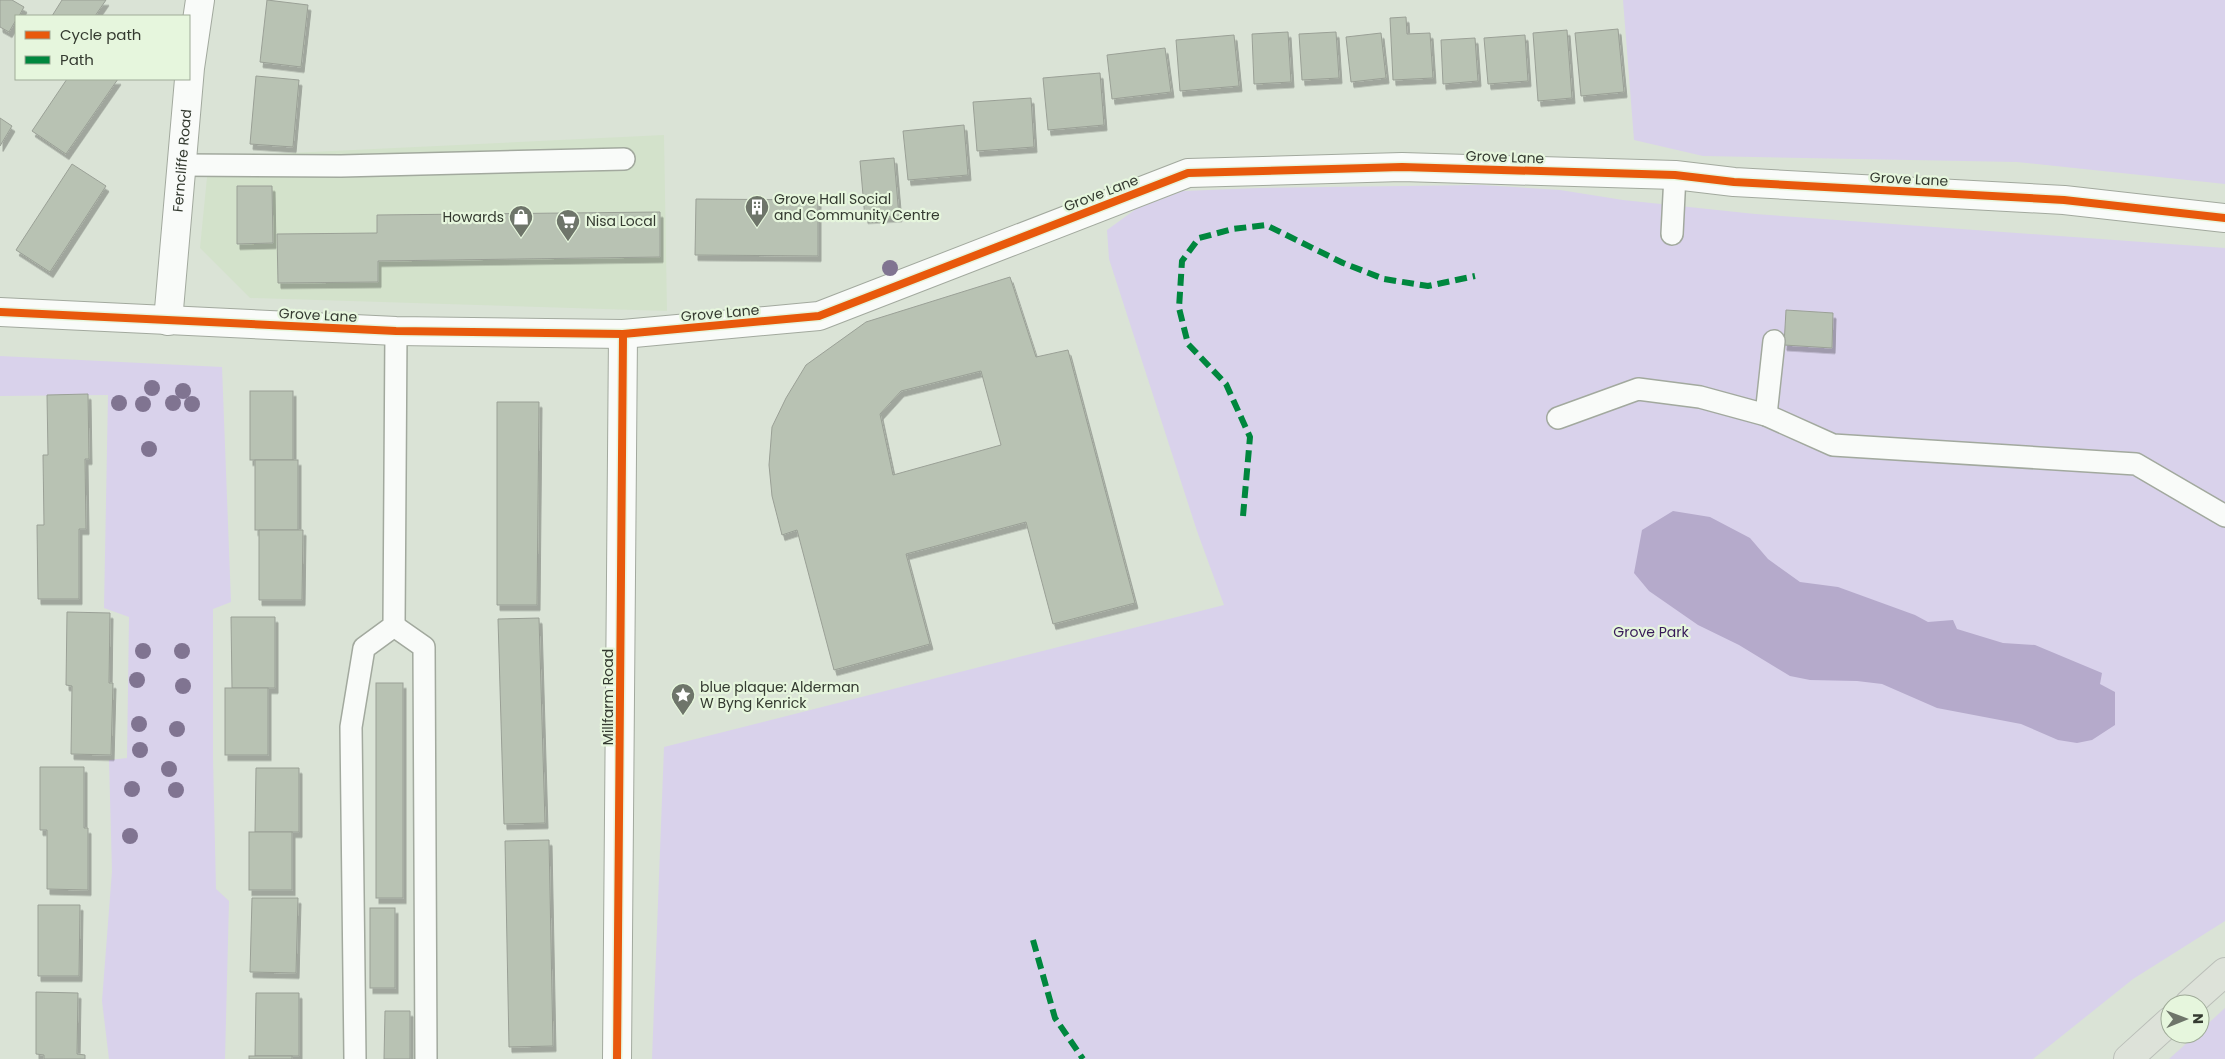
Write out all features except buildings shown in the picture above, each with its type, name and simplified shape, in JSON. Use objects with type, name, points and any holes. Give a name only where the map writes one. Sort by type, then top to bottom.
[{"type":"main road","points":[[2200,994],[2225,972]]},
{"type":"main road","points":[[2128,1059],[2160,1030]]},
{"type":"street","name":"Ferncliffe Road","points":[[190,68],[200,0]]},
{"type":"street","name":"Ferncliffe Road","points":[[168,321],[189,80]]},
{"type":"street","name":"Grove Lane","points":[[0,312],[396,331],[623,334],[819,316],[1188,173],[1402,166],[1675,175],[1734,182],[2064,200],[2225,218]]},
{"type":"street","name":"Millfarm Road","points":[[618,1059],[623,334]]},
{"type":"lane","points":[[182,165],[341,166],[624,159]]},
{"type":"lane","points":[[1672,234],[1675,175]]},
{"type":"lane","points":[[394,626],[396,331]]},
{"type":"lane","points":[[1766,415],[1774,341]]},
{"type":"lane","points":[[1558,418],[1638,389],[1700,397],[1766,415],[1833,446],[2136,464],[2225,516]]},
{"type":"lane","points":[[355,1059],[351,727],[364,648],[394,626]]},
{"type":"lane","points":[[394,626],[424,647],[426,1059]]},
{"type":"shaded area","points":[[664,135],[667,311],[250,298],[200,248],[209,157]]},
{"type":"shaded area","points":[[1673,511],[1710,517],[1750,538],[1768,559],[1800,582],[1838,587],[1915,615],[1928,622],[1953,620],[1957,629],[2003,643],[2035,645],[2102,673],[2100,684],[2115,692],[2115,725],[2092,740],[2077,743],[2058,740],[2021,724],[1937,708],[1882,684],[1857,681],[1810,680],[1790,676],[1739,645],[1698,625],[1649,591],[1634,573],[1642,530]]},
{"type":"green space","points":[[1623,0],[2225,0],[2225,184],[2017,162],[1703,156],[1634,140]]},
{"type":"green space","name":"Grove Park","points":[[1481,185],[1560,190],[1623,200],[1755,214],[2225,248],[2225,921],[2133,979],[2033,1059],[652,1059],[664,747],[1224,605],[1197,531],[1109,259],[1107,230],[1136,209],[1183,191]]},
{"type":"green space","points":[[0,356],[222,367],[231,602],[213,609],[213,759],[216,889],[229,901],[225,1059],[109,1059],[102,1001],[112,871],[109,760],[127,758],[129,617],[104,608],[108,395],[0,396]]},
{"type":"green space","points":[[2225,1008],[2225,1059],[2169,1059],[2186,1044],[2210,1044],[2210,1022]]},
{"type":"marked path","points":[[1243,516],[1250,437],[1226,384],[1188,344],[1179,308],[1182,261],[1199,238],[1233,229],[1266,225],[1343,263],[1384,279],[1428,286],[1475,276]]},
{"type":"marked path","points":[[1033,940],[1055,1018],[1083,1059]]},
{"type":"cycle path","points":[[0,312],[396,331],[623,334],[819,316],[1188,173],[1402,167],[1675,175],[1734,182],[2064,200],[2225,218]]},
{"type":"cycle path","points":[[617,1059],[623,334]]},
{"type":"place","name":"Grove Hall Social and Community Centre","points":[[757,228]]},
{"type":"place","name":"Howards","points":[[521,238]]},
{"type":"place","name":"Nisa Local","points":[[568,242]]},
{"type":"place","name":"blue plaque: Alderman W Byng Kenrick","points":[[683,716]]}]
